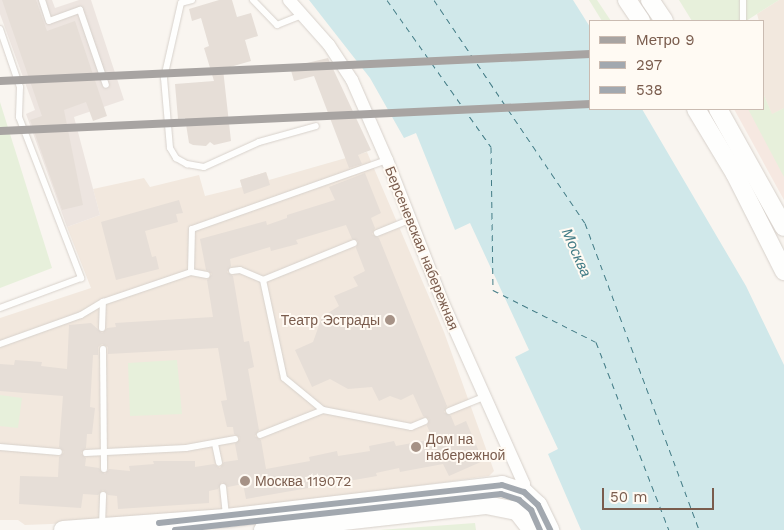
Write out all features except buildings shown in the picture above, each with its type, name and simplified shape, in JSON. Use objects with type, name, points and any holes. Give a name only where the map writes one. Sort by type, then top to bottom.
[{"type":"main road","points":[[627,0],[640,20]]},
{"type":"main road","points":[[650,0],[663,20]]},
{"type":"main road","points":[[697,110],[735,174],[784,271]]},
{"type":"main road","points":[[719,110],[784,227]]},
{"type":"main road","points":[[63,530],[226,518],[481,485],[502,485],[524,492],[538,505],[550,530]]},
{"type":"main road","points":[[263,530],[486,505],[517,511],[532,530]]},
{"type":"street","name":"Берсеневская набережная","points":[[289,0],[340,60],[387,160],[409,220],[483,396],[524,484],[524,492]]},
{"type":"street","points":[[517,511],[524,492]]},
{"type":"street","points":[[368,500],[375,504],[377,511],[368,519]]},
{"type":"lane","points":[[42,0],[49,20],[80,10],[106,86]]},
{"type":"lane","points":[[192,0],[181,3],[164,78],[170,148],[176,158],[187,164],[204,167],[259,142],[316,126]]},
{"type":"lane","points":[[253,0],[277,25],[302,15]]},
{"type":"lane","points":[[743,0],[743,20]]},
{"type":"lane","points":[[0,29],[20,87],[20,117],[81,278],[0,308]]},
{"type":"lane","points":[[191,272],[192,228],[387,160]]},
{"type":"lane","points":[[377,233],[409,220]]},
{"type":"lane","points":[[232,271],[240,270],[263,280],[354,243]]},
{"type":"lane","points":[[0,344],[81,316],[103,302],[191,272],[207,275]]},
{"type":"lane","points":[[263,280],[284,378],[323,410],[411,427],[425,421]]},
{"type":"lane","points":[[102,328],[103,302]]},
{"type":"lane","points":[[103,348],[104,469]]},
{"type":"lane","points":[[449,411],[483,396]]},
{"type":"lane","points":[[260,435],[323,410]]},
{"type":"lane","points":[[86,453],[105,454],[215,444],[234,440]]},
{"type":"lane","points":[[215,444],[219,463]]},
{"type":"lane","points":[[0,447],[59,452]]},
{"type":"lane","points":[[223,488],[226,518]]},
{"type":"lane","points":[[102,528],[103,495]]},
{"type":"shaded area","points":[[0,0],[52,0],[55,8],[79,0],[91,0],[124,100],[74,117],[100,215],[67,227],[26,114],[35,110],[0,14]]},
{"type":"shaded area","points":[[779,0],[784,0],[784,108],[772,115],[764,95],[764,20],[759,20],[757,14]]},
{"type":"shaded area","points":[[764,95],[772,114],[784,108],[784,200],[735,110],[764,110]]},
{"type":"shaded area","points":[[367,152],[444,332],[494,471],[489,476],[223,513],[25,525],[18,520],[0,520],[0,318],[91,288],[67,227],[100,215],[93,189],[144,178],[150,187],[199,175],[205,196],[242,187],[240,180],[266,172],[269,180]]},
{"type":"green space","points":[[589,0],[597,0],[610,20],[601,20]]},
{"type":"green space","points":[[679,0],[779,0],[748,20],[691,20]]},
{"type":"green space","points":[[764,95],[772,114],[784,108],[784,177],[749,110],[764,110]]},
{"type":"green space","points":[[0,102],[52,268],[0,288]]},
{"type":"green space","points":[[177,360],[182,414],[130,416],[128,363]]},
{"type":"green space","points":[[0,395],[22,398],[18,428],[0,426]]},
{"type":"green space","points":[[475,523],[476,530],[379,530]]},
{"type":"water","name":"Москва","points":[[309,0],[573,0],[589,25],[589,110],[643,110],[746,286],[784,365],[784,530],[581,530],[548,454],[558,449],[515,357],[529,350],[470,223],[455,230],[416,133],[404,138],[370,78]]},
{"type":"ferry route","points":[[387,0],[491,147],[493,290],[596,342],[669,530]]},
{"type":"ferry route","points":[[434,0],[585,223],[699,530]]},
{"type":"metro line","name":"9","points":[[0,81],[589,54]]},
{"type":"metro line","name":"9","points":[[0,131],[589,104]]},
{"type":"transit line","name":"297","points":[[159,523],[502,485],[524,492],[538,505],[550,530]]},
{"type":"transit line","name":"538","points":[[175,530],[501,494],[519,500],[531,510],[540,530]]},
{"type":"place","name":"Театр Эстрады","points":[[390,320]]},
{"type":"place","name":"Дом на набережной","points":[[416,447]]},
{"type":"place","name":"Москва 119072","points":[[245,481]]}]
